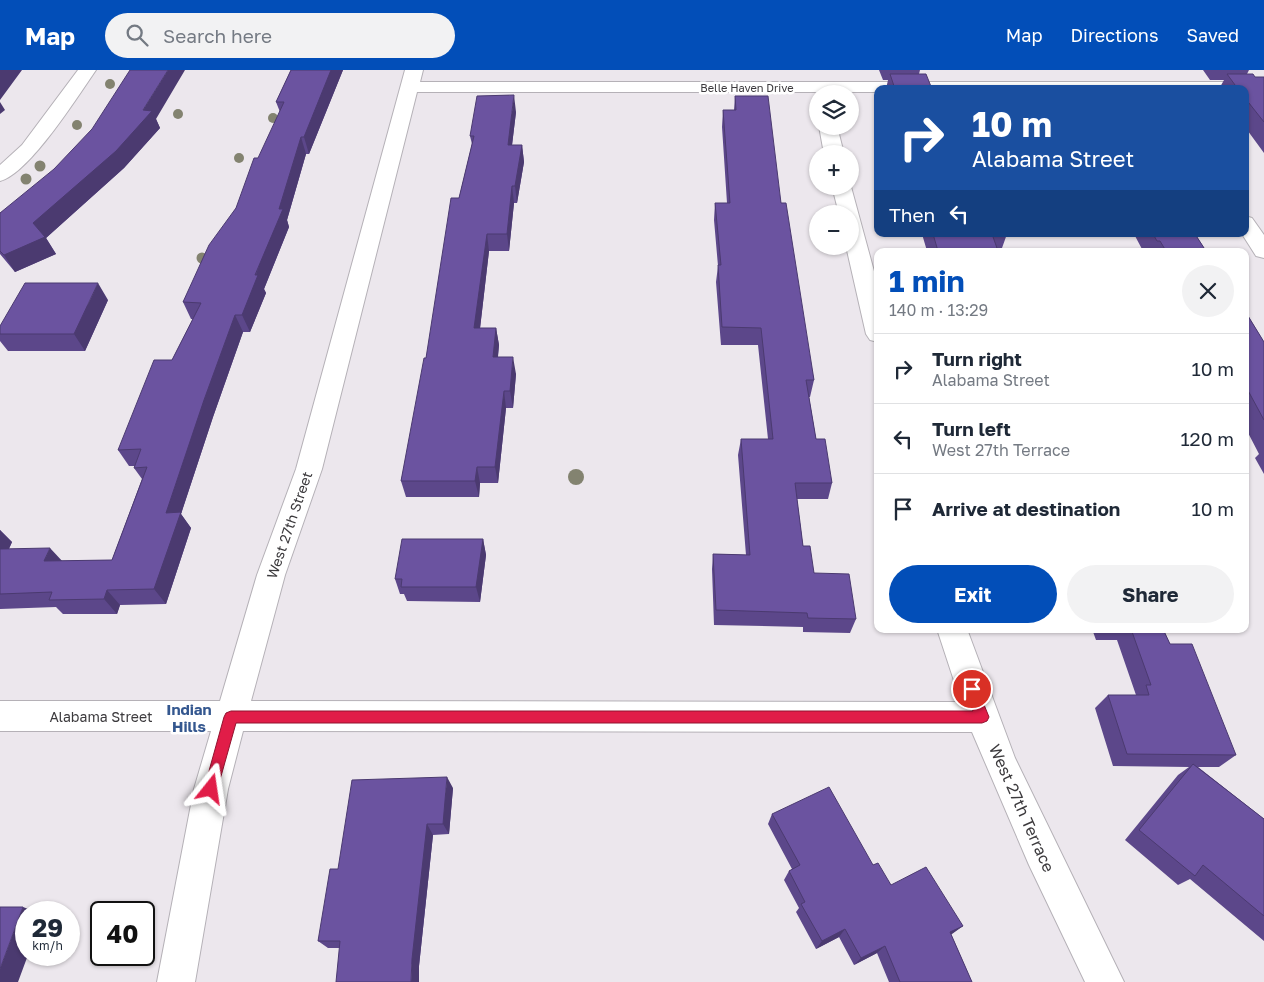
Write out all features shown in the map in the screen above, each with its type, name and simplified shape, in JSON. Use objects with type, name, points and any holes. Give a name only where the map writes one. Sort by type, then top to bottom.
[{"type":"street","points":[[0,175],[29,149],[87,70]]},
{"type":"street","name":"Belle Haven Drive","points":[[412,79],[903,85]]},
{"type":"street","name":"West 27th Street","points":[[176,982],[211,789],[271,575],[309,469],[412,79]]},
{"type":"street","name":"Belle Haven Drive","points":[[1249,87],[1264,87]]},
{"type":"street","points":[[1249,228],[1264,251]]},
{"type":"street","points":[[859,255],[874,318]]},
{"type":"street","name":"West 27th Terrace","points":[[953,633],[982,717],[1047,867],[1105,982]]},
{"type":"street","name":"Alabama Street","points":[[0,716],[982,717]]},
{"type":"building","points":[[130,70],[168,70],[143,110],[152,111],[116,151],[33,223],[45,237],[4,255],[0,251],[0,213],[54,169],[92,129]]},
{"type":"building","points":[[291,70],[331,70],[304,137],[301,137],[279,209],[283,209],[255,275],[258,275],[242,315],[235,315],[204,400],[166,513],[181,512],[154,589],[107,590],[104,599],[49,600],[52,592],[0,594],[0,549],[50,548],[44,561],[112,560],[147,467],[134,468],[141,449],[118,450],[154,360],[172,360],[201,303],[183,302],[209,245],[236,208],[254,158],[258,158],[284,102],[276,102]]},
{"type":"building","points":[[890,74],[926,74],[930,85],[894,85]]},
{"type":"building","points":[[1227,74],[1253,74],[1255,77],[1264,77],[1264,122],[1249,103],[1249,85],[1235,85]]},
{"type":"building","points":[[514,95],[508,145],[522,145],[515,186],[512,186],[507,234],[487,234],[474,328],[496,328],[493,357],[513,357],[510,391],[504,391],[495,467],[477,467],[475,481],[401,481],[424,358],[426,358],[451,198],[459,198],[474,136],[470,136],[477,96]]},
{"type":"building","points":[[735,96],[768,96],[781,203],[786,203],[814,380],[806,380],[816,439],[825,439],[832,483],[795,483],[803,546],[810,546],[814,573],[849,574],[856,619],[808,618],[807,613],[716,610],[713,554],[750,555],[741,439],[773,439],[761,328],[722,327],[718,265],[721,265],[715,203],[730,203],[723,110],[736,110]]},
{"type":"building","points":[[934,237],[993,237],[997,248],[937,248]]},
{"type":"building","points":[[1155,237],[1197,237],[1204,248],[1164,248],[1160,241],[1157,241]]},
{"type":"building","points":[[25,283],[98,283],[74,334],[0,334],[0,326]]},
{"type":"building","points":[[1249,318],[1264,342],[1264,420],[1249,392]]},
{"type":"building","points":[[402,539],[483,539],[476,587],[401,587],[402,579],[395,579]]},
{"type":"building","points":[[1132,633],[1165,633],[1170,644],[1192,644],[1236,755],[1127,754],[1108,695],[1149,695],[1146,685],[1151,685]]},
{"type":"building","points":[[1193,764],[1264,819],[1264,916],[1203,865],[1195,876],[1139,830]]},
{"type":"building","points":[[447,777],[443,824],[427,824],[411,982],[336,982],[340,941],[318,941],[330,869],[338,869],[352,780]]},
{"type":"building","points":[[829,787],[873,865],[878,863],[891,885],[926,867],[963,926],[950,932],[972,982],[900,982],[885,946],[861,958],[845,929],[822,941],[801,904],[805,902],[789,871],[800,865],[772,814]]},
{"type":"building","points":[[0,907],[15,907],[15,929],[0,969]]},
{"type":"district","name":"Indian Hills","points":[[189,718]]},
{"type":"route","points":[[211,789],[231,717],[982,717],[972,689]]}]
